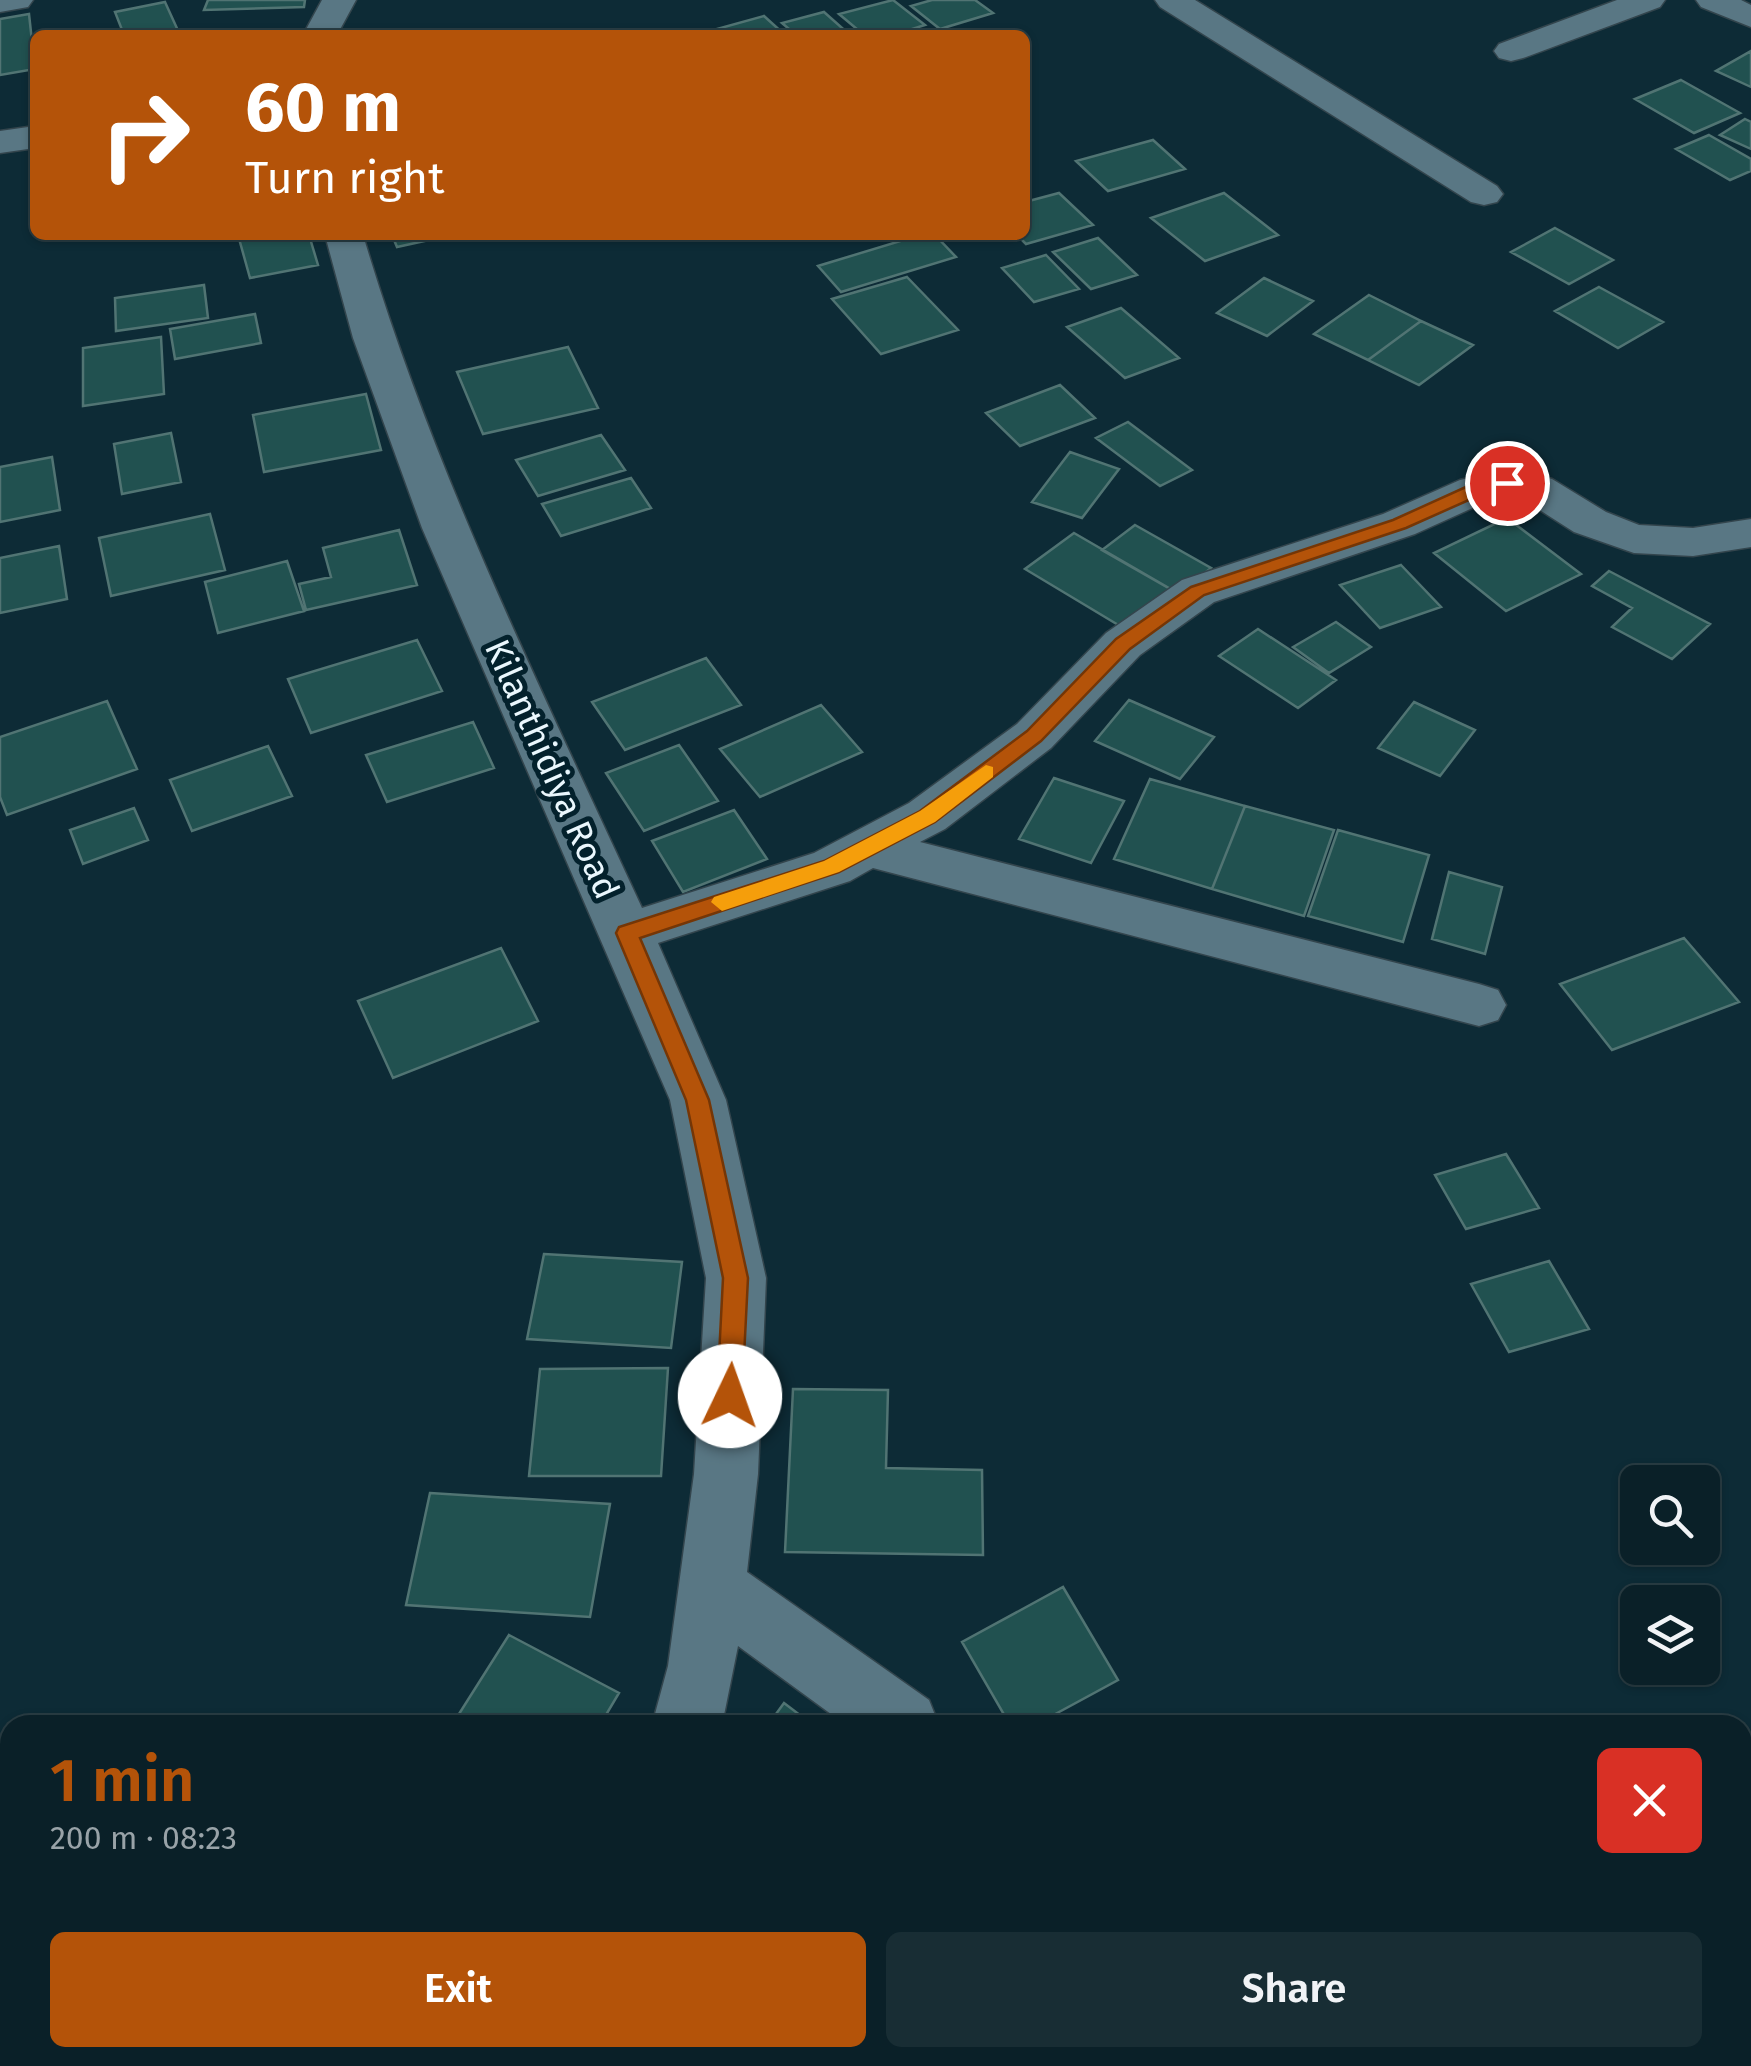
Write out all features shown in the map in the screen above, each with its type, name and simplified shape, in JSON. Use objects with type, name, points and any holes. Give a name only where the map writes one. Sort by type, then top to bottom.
[{"type":"street","points":[[0,2],[16,0]]},
{"type":"street","points":[[323,30],[339,0]]},
{"type":"street","points":[[1172,0],[1484,194]]},
{"type":"street","points":[[1511,51],[1648,0]]},
{"type":"street","points":[[1714,0],[1751,17]]},
{"type":"street","points":[[0,142],[30,137]]},
{"type":"street","name":"Kilanthidiya Road","points":[[345,240],[373,338],[444,528],[698,1100],[736,1278],[726,1474],[702,1666],[690,1715]]},
{"type":"street","points":[[627,933],[832,867],[927,816],[1034,736],[1123,644],[1198,591],[1400,524],[1475,490],[1507,483],[1537,489],[1590,522],[1634,539],[1693,542],[1751,533]]},
{"type":"street","points":[[867,848],[1479,1004]]},
{"type":"street","points":[[711,1586],[890,1715]]},
{"type":"building","points":[[208,0],[305,0],[304,7],[204,10]]},
{"type":"building","points":[[893,0],[925,25],[909,30],[858,30],[839,14]]},
{"type":"building","points":[[932,0],[975,0],[993,13],[940,29],[911,6]]},
{"type":"building","points":[[165,2],[178,30],[122,30],[115,12]]},
{"type":"building","points":[[824,12],[844,30],[790,30],[782,23]]},
{"type":"building","points":[[29,14],[30,70],[0,75],[0,19]]},
{"type":"building","points":[[764,16],[779,30],[713,30]]},
{"type":"building","points":[[1751,51],[1751,87],[1716,71]]},
{"type":"building","points":[[1681,80],[1740,113],[1694,133],[1635,99]]},
{"type":"building","points":[[1745,119],[1751,122],[1751,149],[1720,135]]},
{"type":"building","points":[[1709,135],[1751,159],[1751,171],[1730,180],[1676,149]]},
{"type":"building","points":[[1153,140],[1185,169],[1108,191],[1076,161]]},
{"type":"building","points":[[1059,193],[1093,225],[1026,244],[1022,240],[1030,240],[1030,201]]},
{"type":"building","points":[[1224,193],[1278,235],[1205,261],[1151,218]]},
{"type":"building","points":[[1555,228],[1613,260],[1569,284],[1511,252]]},
{"type":"building","points":[[1098,238],[1137,275],[1091,289],[1053,252]]},
{"type":"building","points":[[239,240],[310,240],[318,265],[250,278]]},
{"type":"building","points":[[394,240],[429,240],[397,247]]},
{"type":"building","points":[[904,240],[940,240],[956,257],[841,292],[818,266]]},
{"type":"building","points":[[1046,255],[1079,289],[1034,302],[1002,268]]},
{"type":"building","points":[[907,277],[958,330],[881,354],[832,299]]},
{"type":"building","points":[[1264,278],[1313,301],[1267,336],[1217,313]]},
{"type":"building","points":[[204,285],[208,318],[116,331],[115,298]]},
{"type":"building","points":[[1599,287],[1663,322],[1618,348],[1555,311]]},
{"type":"building","points":[[1369,295],[1421,321],[1368,360],[1314,334]]},
{"type":"building","points":[[1121,308],[1179,358],[1125,378],[1067,327]]},
{"type":"building","points":[[255,314],[261,343],[175,359],[170,329]]},
{"type":"building","points":[[1421,321],[1473,345],[1419,385],[1368,360]]},
{"type":"building","points":[[161,337],[164,394],[83,406],[83,348]]},
{"type":"building","points":[[568,347],[598,408],[483,434],[457,372]]},
{"type":"building","points":[[1060,385],[1095,418],[1020,446],[986,413]]},
{"type":"building","points":[[366,394],[381,450],[264,472],[253,415]]},
{"type":"building","points":[[1128,422],[1192,470],[1160,486],[1096,438]]},
{"type":"building","points":[[171,433],[181,482],[122,494],[114,444]]},
{"type":"building","points":[[601,435],[625,470],[538,496],[516,460]]},
{"type":"building","points":[[1070,452],[1119,469],[1082,518],[1032,502]]},
{"type":"building","points":[[52,457],[60,510],[0,522],[0,467]]},
{"type":"building","points":[[631,478],[651,508],[561,536],[542,504]]},
{"type":"building","points":[[210,514],[225,570],[111,596],[99,538]]},
{"type":"building","points":[[1507,518],[1581,574],[1506,611],[1434,553]]},
{"type":"building","points":[[1135,525],[1211,568],[1179,594],[1102,550]]},
{"type":"building","points":[[399,530],[417,585],[306,610],[299,584],[331,577],[323,548]]},
{"type":"building","points":[[1074,533],[1179,594],[1130,632],[1025,569]]},
{"type":"building","points":[[59,546],[67,599],[0,613],[0,558]]},
{"type":"building","points":[[287,561],[304,611],[218,633],[205,582]]},
{"type":"building","points":[[1401,565],[1441,607],[1380,628],[1340,585]]},
{"type":"building","points":[[1609,571],[1710,624],[1672,659],[1612,627],[1632,608],[1592,586]]},
{"type":"building","points":[[1336,622],[1371,647],[1329,673],[1293,647]]},
{"type":"building","points":[[1258,629],[1336,680],[1298,708],[1219,656]]},
{"type":"building","points":[[417,640],[442,691],[311,733],[288,679]]},
{"type":"building","points":[[706,658],[741,705],[625,750],[592,702]]},
{"type":"building","points":[[1129,700],[1214,737],[1180,779],[1095,741]]},
{"type":"building","points":[[107,701],[137,769],[7,815],[0,797],[0,737]]},
{"type":"building","points":[[1414,702],[1475,730],[1440,776],[1378,748]]},
{"type":"building","points":[[821,705],[862,752],[760,797],[720,749]]},
{"type":"building","points":[[473,722],[494,768],[387,802],[366,755]]},
{"type":"building","points":[[679,745],[718,801],[644,831],[606,773]]},
{"type":"building","points":[[268,746],[292,796],[192,831],[170,780]]},
{"type":"building","points":[[1054,778],[1124,801],[1091,863],[1019,839]]},
{"type":"building","points":[[1150,779],[1245,806],[1212,889],[1114,859]]},
{"type":"building","points":[[1245,806],[1334,830],[1304,916],[1212,889]]},
{"type":"building","points":[[134,808],[148,840],[83,864],[70,830]]},
{"type":"building","points":[[734,810],[767,859],[683,892],[652,841]]},
{"type":"building","points":[[1338,830],[1429,855],[1403,942],[1308,916]]},
{"type":"building","points":[[1449,872],[1502,887],[1485,954],[1432,939]]},
{"type":"building","points":[[1684,938],[1739,1002],[1612,1050],[1560,984]]},
{"type":"building","points":[[501,948],[538,1021],[393,1078],[358,1001]]},
{"type":"building","points":[[1506,1154],[1539,1208],[1466,1229],[1435,1175]]},
{"type":"building","points":[[544,1254],[682,1262],[671,1348],[527,1339]]},
{"type":"building","points":[[1549,1261],[1589,1329],[1509,1352],[1471,1284]]},
{"type":"building","points":[[668,1368],[661,1476],[529,1476],[540,1369]]},
{"type":"building","points":[[793,1389],[888,1390],[886,1468],[982,1470],[983,1555],[785,1552]]},
{"type":"building","points":[[430,1493],[610,1504],[590,1617],[406,1605]]},
{"type":"building","points":[[1063,1587],[1118,1680],[1053,1715],[1004,1715],[962,1642]]},
{"type":"building","points":[[509,1635],[619,1693],[606,1715],[458,1715]]},
{"type":"building","points":[[784,1703],[800,1715],[775,1715]]},
{"type":"slow traffic","points":[[722,902],[832,867],[927,816],[986,772]]},
{"type":"route","points":[[730,1396],[736,1278],[698,1100],[627,933],[832,867],[927,816],[1034,736],[1123,644],[1198,591],[1400,524],[1475,490],[1507,483]]}]
